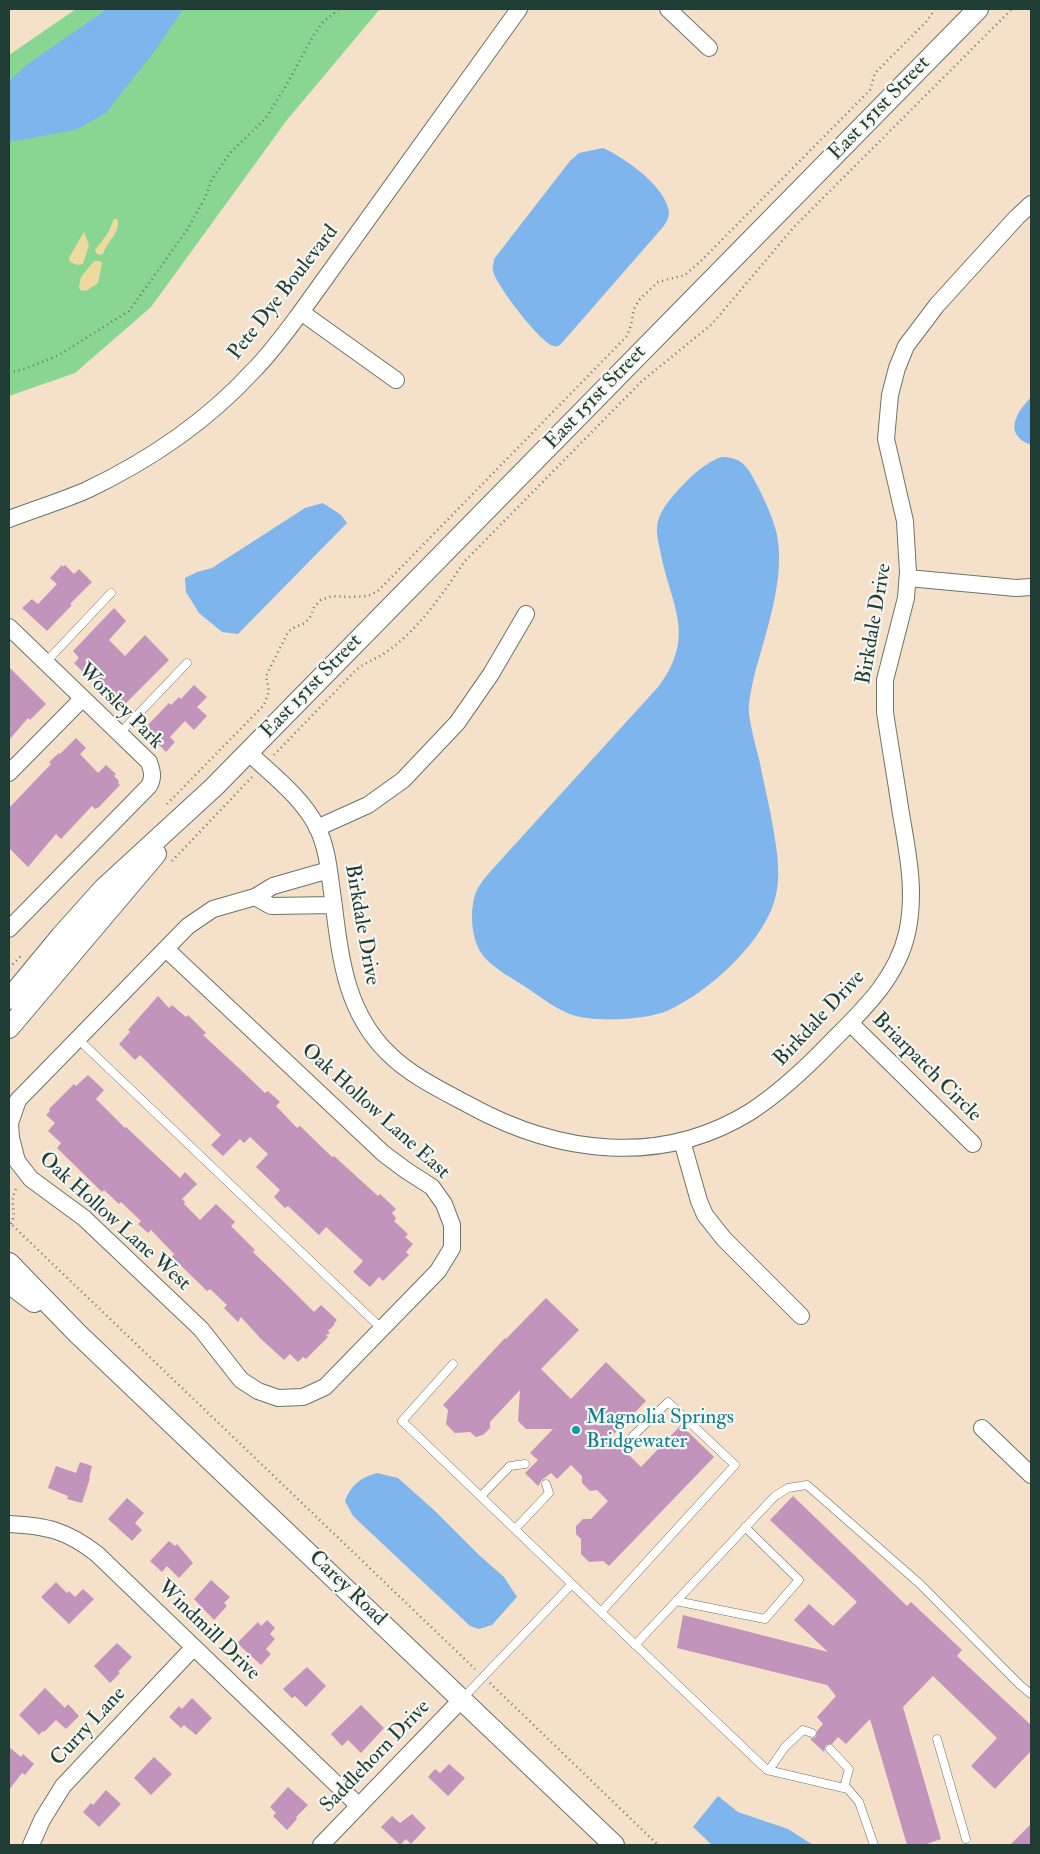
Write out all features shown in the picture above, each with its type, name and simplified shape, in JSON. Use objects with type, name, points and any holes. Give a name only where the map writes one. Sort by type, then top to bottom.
[{"type":"street","name":"Pete Dye Boulevard","points":[[501,33],[504,9]]},
{"type":"street","name":"Pete Dye Boulevard","points":[[9,519],[86,490],[132,466],[171,441],[213,410],[253,372],[301,312],[519,9]]},
{"type":"street","points":[[668,9],[709,48]]},
{"type":"street","name":"East 151st Street","points":[[9,999],[104,888],[248,752],[978,9]]},
{"type":"street","name":"Birkdale Drive","points":[[248,752],[304,806],[317,828],[326,851],[342,965],[348,988],[356,1009],[371,1032],[386,1052],[405,1068],[510,1126],[561,1142],[587,1146],[634,1148],[682,1141],[728,1124],[770,1098],[808,1066],[880,990],[892,970],[906,935],[912,896],[884,698],[885,680],[906,598],[908,578],[908,548],[904,521],[886,439],[890,395],[897,368],[906,346],[937,305],[1031,204]]},
{"type":"street","points":[[301,312],[396,380]]},
{"type":"street","points":[[908,578],[1016,588],[1031,587]]},
{"type":"street","points":[[317,828],[368,804],[409,774],[457,723],[491,674],[526,614]]},
{"type":"street","name":"Worsley Park","points":[[9,627],[149,762],[153,772],[149,786],[9,929]]},
{"type":"street","points":[[9,773],[82,699]]},
{"type":"street","name":"East 151st Street","points":[[9,1028],[214,786]]},
{"type":"street","name":"Oak Hollow Lane West","points":[[329,870],[273,886],[255,896],[213,909],[188,926],[18,1100],[10,1123],[11,1138],[17,1161],[31,1179],[84,1218],[201,1329],[241,1380],[258,1391],[278,1398],[303,1397],[325,1387],[382,1329]]},
{"type":"street","points":[[255,896],[271,906],[334,905]]},
{"type":"street","name":"Oak Hollow Lane East","points":[[166,949],[384,1154],[407,1172],[432,1187],[444,1204],[452,1225],[452,1248],[438,1271],[382,1329]]},
{"type":"street","name":"Briarpatch Circle","points":[[850,1023],[973,1144]]},
{"type":"street","points":[[682,1141],[699,1201],[705,1215],[724,1239],[802,1316]]},
{"type":"street","name":"Carey Road","points":[[9,1263],[78,1334],[614,1845]]},
{"type":"street","name":"Carey Road","points":[[9,1283],[78,1334]]},
{"type":"street","points":[[982,1428],[1031,1475]]},
{"type":"street","name":"Windmill Drive","points":[[9,1524],[53,1529],[84,1544],[97,1554],[358,1805]]},
{"type":"street","name":"Curry Lane","points":[[32,1845],[42,1820],[63,1786],[194,1648]]},
{"type":"street","name":"Saddlehorn Drive","points":[[321,1845],[462,1699]]},
{"type":"lane","points":[[45,663],[111,593]]},
{"type":"lane","points":[[119,734],[187,663]]},
{"type":"lane","points":[[78,1039],[382,1329]]},
{"type":"lane","points":[[453,1364],[402,1421],[768,1770],[848,1789],[860,1802],[874,1845]]},
{"type":"lane","points":[[601,1612],[735,1465],[668,1402],[632,1437]]},
{"type":"lane","points":[[481,1496],[510,1466],[525,1464]]},
{"type":"lane","points":[[515,1529],[549,1493],[546,1484]]},
{"type":"lane","points":[[635,1645],[775,1496],[788,1488],[807,1485],[920,1584],[1031,1694]]},
{"type":"lane","points":[[676,1601],[765,1619],[799,1580],[745,1528]]},
{"type":"lane","points":[[462,1699],[572,1584]]},
{"type":"lane","points":[[768,1770],[785,1748],[803,1730],[812,1733]]},
{"type":"lane","points":[[937,1739],[966,1839]]},
{"type":"lane","points":[[830,1749],[849,1769],[844,1788]]},
{"type":"path","points":[[9,373],[59,355],[129,311],[186,230],[206,198],[212,179],[230,153],[265,119],[322,22],[339,9]]},
{"type":"path","points":[[162,810],[264,705],[269,691],[266,676],[288,632],[295,626],[304,623],[321,600],[332,596],[368,596],[378,591],[627,336],[632,325],[634,308],[640,300],[658,282],[685,275],[701,261],[870,90],[875,73],[928,21],[935,9]]},
{"type":"path","points":[[168,864],[356,670],[366,662],[388,651],[409,634],[442,594],[464,562],[642,381],[712,324],[794,227],[1012,9]]},
{"type":"path","points":[[9,968],[27,949]]},
{"type":"path","points":[[27,1174],[14,1191],[12,1202],[14,1219],[10,1223],[658,1845]]},
{"type":"green space","points":[[76,9],[380,9],[287,120],[151,307],[75,373],[9,396],[9,55]]},
{"type":"sand","points":[[114,219],[117,219],[118,223],[116,232],[103,254],[99,255],[95,250],[108,233]]},
{"type":"sand","points":[[84,232],[89,245],[83,264],[77,265],[70,262],[69,258]]},
{"type":"sand","points":[[94,261],[102,263],[98,283],[86,291],[80,290],[81,277]]},
{"type":"water","points":[[107,9],[183,9],[157,48],[105,114],[75,130],[9,142],[9,81],[28,64]]},
{"type":"water","points":[[603,148],[644,174],[661,193],[669,213],[663,227],[561,344],[555,346],[539,335],[510,300],[493,271],[494,259],[570,161],[579,153]]},
{"type":"water","points":[[1031,397],[1031,445],[1017,435],[1015,422],[1021,409]]},
{"type":"water","points":[[721,457],[728,457],[739,461],[747,468],[766,503],[777,535],[779,571],[776,590],[753,681],[749,710],[777,852],[778,880],[775,899],[765,923],[743,953],[715,980],[684,1002],[660,1013],[636,1018],[597,1019],[576,1016],[562,1011],[549,1003],[498,969],[484,957],[476,943],[472,926],[472,908],[476,892],[486,876],[659,686],[670,668],[679,636],[678,621],[658,542],[658,521],[662,511],[686,482],[704,466]]},
{"type":"water","points":[[323,503],[341,515],[347,523],[238,634],[222,632],[199,613],[186,592],[185,578],[212,568],[305,508]]},
{"type":"water","points":[[377,1473],[398,1478],[504,1577],[517,1597],[492,1625],[479,1629],[470,1626],[353,1516],[345,1501],[348,1495],[357,1482]]},
{"type":"water","points":[[718,1796],[738,1812],[788,1829],[813,1845],[712,1845],[693,1827]]},
{"type":"building","points":[[62,565],[63,567],[65,565],[74,574],[79,569],[92,582],[47,631],[22,608],[32,599],[38,604],[57,584],[50,578]]},
{"type":"building","points":[[114,608],[126,621],[109,640],[125,656],[145,635],[169,660],[121,708],[113,700],[114,697],[96,679],[93,682],[74,663],[79,658],[73,651]]},
{"type":"building","points":[[9,667],[46,704],[30,720],[28,718],[9,740]]},
{"type":"building","points":[[194,685],[207,697],[197,707],[207,716],[194,730],[185,721],[170,737],[175,742],[166,752],[144,729],[169,703],[171,705],[179,697],[181,699]]},
{"type":"building","points":[[76,738],[86,748],[80,754],[98,773],[106,765],[116,774],[114,776],[120,785],[99,807],[95,809],[92,806],[61,839],[56,834],[28,867],[9,848],[9,808],[51,764],[49,762]]},
{"type":"building","points":[[158,996],[169,1008],[172,1005],[186,1017],[188,1015],[206,1033],[203,1035],[265,1093],[268,1091],[280,1102],[276,1106],[297,1128],[300,1126],[332,1157],[334,1156],[378,1196],[380,1194],[396,1209],[392,1213],[396,1218],[394,1221],[408,1234],[405,1237],[413,1244],[406,1252],[409,1255],[383,1281],[379,1277],[370,1287],[353,1272],[363,1261],[326,1227],[319,1235],[288,1206],[285,1208],[274,1197],[280,1190],[256,1167],[268,1154],[250,1137],[244,1143],[240,1139],[223,1156],[211,1145],[221,1135],[140,1055],[135,1060],[119,1044],[130,1032],[128,1030]]},
{"type":"building","points":[[88,1075],[104,1090],[96,1099],[125,1128],[180,1178],[185,1172],[197,1184],[182,1199],[185,1202],[184,1204],[200,1220],[216,1204],[235,1222],[231,1226],[255,1250],[253,1252],[314,1312],[321,1305],[337,1320],[328,1331],[330,1333],[326,1335],[328,1337],[306,1359],[303,1357],[298,1362],[290,1354],[284,1360],[241,1317],[238,1322],[224,1308],[227,1305],[210,1289],[207,1291],[172,1257],[174,1254],[151,1230],[148,1233],[138,1224],[141,1221],[121,1202],[119,1204],[104,1190],[102,1192],[57,1148],[61,1143],[48,1131],[55,1123],[46,1115],[50,1111],[49,1109],[74,1084],[76,1086]]},
{"type":"building","name":"Magnolia Springs Bridgewater","points":[[546,1298],[579,1330],[541,1369],[571,1399],[606,1362],[646,1401],[611,1437],[641,1467],[681,1425],[714,1457],[609,1566],[603,1561],[589,1562],[581,1554],[581,1539],[576,1534],[576,1526],[583,1519],[591,1519],[608,1501],[597,1490],[590,1491],[582,1483],[582,1476],[571,1465],[557,1479],[551,1473],[538,1486],[525,1473],[538,1460],[530,1453],[553,1429],[526,1429],[518,1421],[520,1390],[490,1422],[490,1428],[483,1435],[476,1437],[470,1432],[455,1433],[446,1424],[448,1410],[443,1405],[505,1338]]},
{"type":"building","points":[[80,1462],[92,1466],[82,1503],[67,1499],[68,1496],[48,1488],[56,1466],[76,1473]]},
{"type":"building","points":[[793,1496],[907,1606],[911,1602],[962,1650],[957,1656],[1031,1725],[1031,1751],[995,1789],[971,1766],[997,1738],[933,1676],[903,1707],[941,1839],[924,1845],[907,1845],[870,1719],[846,1744],[838,1737],[832,1744],[826,1745],[824,1752],[810,1739],[816,1737],[817,1731],[823,1724],[817,1717],[836,1696],[827,1685],[677,1648],[683,1615],[828,1652],[794,1620],[809,1604],[833,1626],[857,1602],[770,1520]]},
{"type":"building","points":[[127,1498],[144,1513],[135,1523],[142,1530],[132,1541],[108,1519]]},
{"type":"building","points":[[169,1541],[175,1546],[177,1544],[193,1563],[179,1578],[167,1566],[162,1572],[150,1561]]},
{"type":"building","points":[[211,1580],[230,1597],[224,1603],[227,1606],[214,1620],[194,1599]]},
{"type":"building","points":[[56,1582],[67,1593],[69,1591],[75,1597],[83,1589],[94,1599],[69,1624],[41,1597]]},
{"type":"building","points":[[267,1620],[275,1628],[270,1634],[275,1639],[266,1649],[271,1654],[261,1665],[237,1643],[258,1622],[261,1626]]},
{"type":"building","points":[[117,1643],[132,1657],[110,1683],[94,1666]]},
{"type":"building","points":[[307,1667],[326,1686],[306,1707],[295,1696],[292,1698],[283,1689]]},
{"type":"building","points":[[45,1688],[65,1708],[68,1704],[79,1716],[66,1729],[56,1720],[39,1735],[19,1715]]},
{"type":"building","points":[[192,1698],[212,1718],[196,1735],[184,1725],[181,1728],[169,1717],[179,1706],[182,1709]]},
{"type":"building","points":[[361,1705],[384,1728],[361,1753],[348,1740],[342,1746],[331,1734]]},
{"type":"building","points":[[9,1747],[21,1757],[23,1754],[34,1764],[25,1775],[22,1773],[9,1790]]},
{"type":"building","points":[[154,1757],[172,1774],[151,1795],[134,1778]]},
{"type":"building","points":[[449,1764],[465,1778],[448,1796],[428,1777],[435,1769],[440,1773]]},
{"type":"building","points":[[288,1787],[308,1805],[287,1830],[273,1816],[276,1813],[270,1807]]},
{"type":"building","points":[[106,1790],[121,1804],[99,1827],[83,1812],[91,1803],[93,1805]]},
{"type":"building","points":[[412,1814],[426,1828],[411,1844],[406,1839],[400,1845],[381,1827],[392,1816],[400,1823]]},
{"type":"building","points":[[1031,1824],[1031,1845],[1010,1845]]},
{"type":"place","name":"Magnolia Springs Bridgewater","points":[[576,1430]]}]
